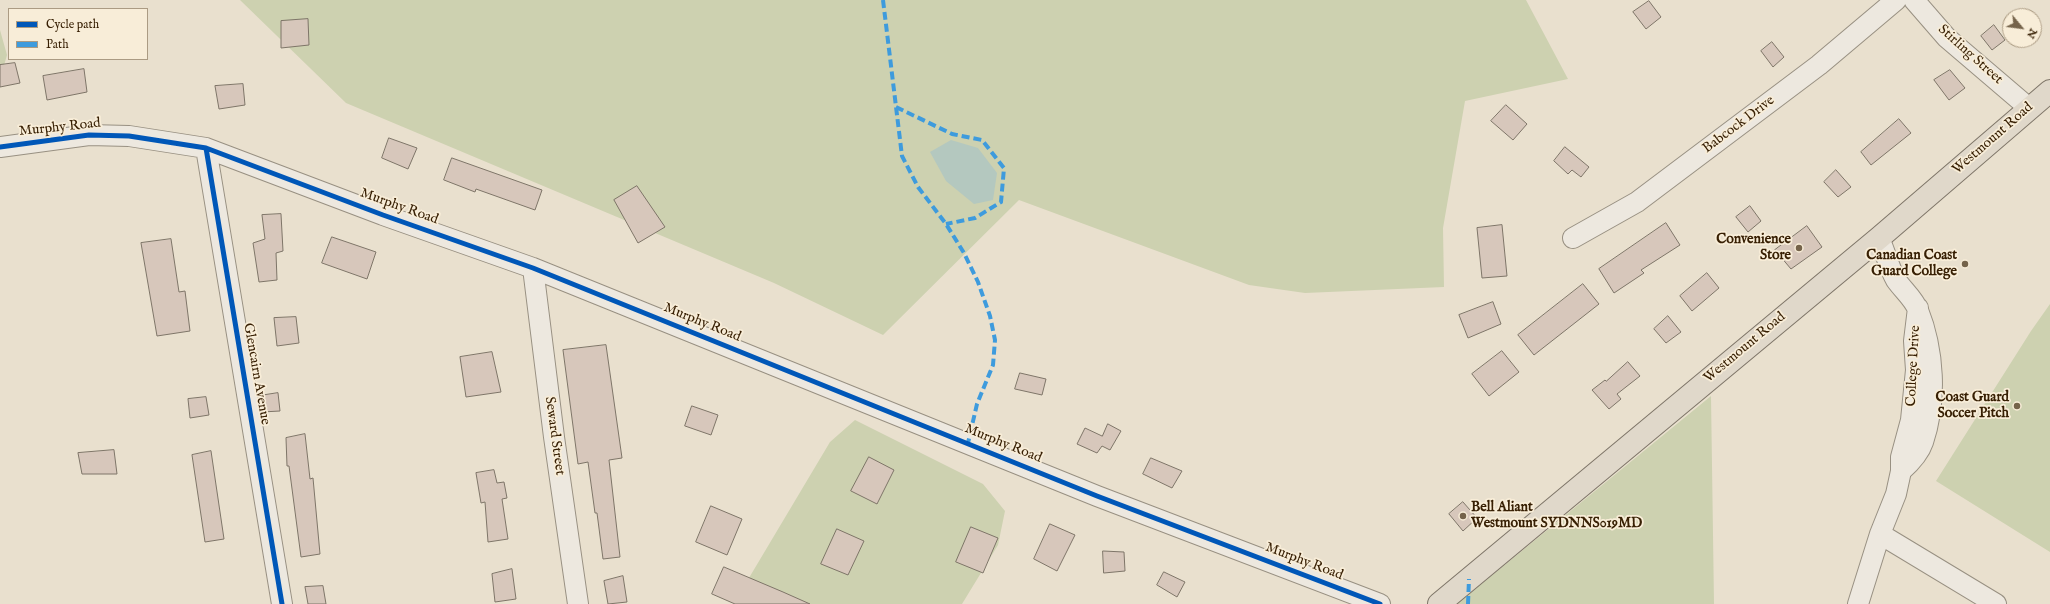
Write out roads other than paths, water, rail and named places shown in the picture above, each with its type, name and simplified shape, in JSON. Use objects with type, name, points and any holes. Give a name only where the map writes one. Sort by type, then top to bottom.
[{"type":"main road","name":"Westmount Road","points":[[1439,604],[1879,238],[2050,91]]},
{"type":"street","name":"Babcock Drive","points":[[1573,238],[1649,193],[1819,65],[1896,0]]},
{"type":"street","name":"Stirling Street","points":[[1914,0],[1947,38],[2029,108]]},
{"type":"street","name":"Murphy Road","points":[[0,147],[89,135],[129,136],[206,148],[383,215],[534,268],[1098,496],[1380,604]]},
{"type":"street","name":"Glencairn Avenue","points":[[206,148],[282,604]]},
{"type":"street","name":"College Drive","points":[[1858,604],[1880,534],[1896,494],[1901,471],[1901,458],[1911,420],[1915,381],[1914,341],[1918,308],[1896,280],[1879,238]]},
{"type":"street","name":"Seward Street","points":[[534,268],[554,437],[578,604]]},
{"type":"street","points":[[1880,534],[1996,604]]},
{"type":"place","name":"Convenience Store","points":[[1799,248]]},
{"type":"place","name":"Canadian Coast Guard College","points":[[1965,264]]},
{"type":"place","name":"Coast Guard Soccer Pitch","points":[[2017,406]]},
{"type":"place","name":"Bell Aliant Westmount SYDNNS019MD","points":[[1463,516]]}]
